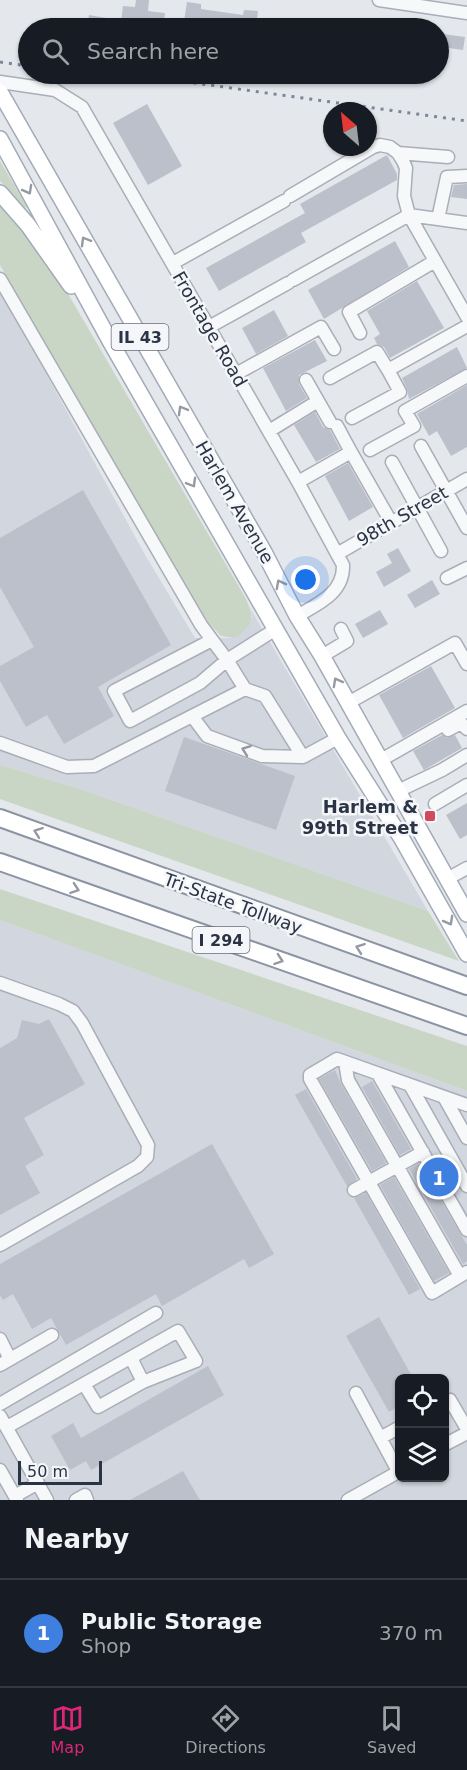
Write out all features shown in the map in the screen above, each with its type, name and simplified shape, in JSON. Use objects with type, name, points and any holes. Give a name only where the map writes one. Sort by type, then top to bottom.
[{"type":"highway","name":"Tri-State Tollway","points":[[0,818],[467,986]]},
{"type":"highway","name":"Tri-State Tollway","points":[[0,862],[467,1026]]},
{"type":"highway","points":[[0,868],[45,878]]},
{"type":"main road","name":"Harlem Avenue","points":[[0,92],[258,542],[297,616],[322,656],[467,914]]},
{"type":"main road","name":"Harlem Avenue","points":[[0,139],[110,341],[338,738],[402,839],[467,954]]},
{"type":"main road","points":[[0,194],[28,225],[110,341]]},
{"type":"main road","points":[[430,889],[447,879]]},
{"type":"street","points":[[379,0],[467,13]]},
{"type":"street","name":"Frontage Road","points":[[0,82],[55,90],[82,107],[298,482],[343,565],[343,573],[339,583],[327,598],[297,616]]},
{"type":"street","points":[[173,263],[373,147],[385,145],[398,153],[448,157]]},
{"type":"street","points":[[398,153],[406,168],[404,196],[409,215],[467,317]]},
{"type":"street","points":[[438,219],[447,177],[467,176]]},
{"type":"street","points":[[209,327],[409,215],[467,223]]},
{"type":"street","points":[[360,333],[349,312],[435,261]]},
{"type":"street","points":[[0,279],[201,625],[245,689],[265,696],[303,757]]},
{"type":"street","points":[[388,370],[467,326]]},
{"type":"street","points":[[236,374],[321,327],[334,349]]},
{"type":"street","points":[[330,378],[377,352],[388,370],[400,392],[352,418]]},
{"type":"street","points":[[370,450],[414,426],[405,411],[467,376]]},
{"type":"street","points":[[306,380],[391,522]]},
{"type":"street","points":[[269,431],[318,400]]},
{"type":"street","points":[[421,446],[467,528]]},
{"type":"street","points":[[298,482],[351,452]]},
{"type":"street","points":[[392,462],[441,551]]},
{"type":"street","name":"98th Street","points":[[337,554],[467,479]]},
{"type":"street","points":[[447,578],[467,568]]},
{"type":"street","points":[[212,639],[114,691],[130,721],[200,683],[227,660],[276,629]]},
{"type":"street","points":[[322,656],[347,641],[340,629]]},
{"type":"street","points":[[348,703],[455,643],[467,664]]},
{"type":"street","points":[[0,744],[67,767],[94,766],[245,689]]},
{"type":"street","points":[[383,764],[467,711]]},
{"type":"street","points":[[192,716],[207,736],[262,756],[303,757],[338,738]]},
{"type":"street","points":[[383,764],[461,723],[467,729]]},
{"type":"street","points":[[398,791],[467,755]]},
{"type":"street","points":[[435,804],[467,785]]},
{"type":"street","points":[[447,879],[467,868]]},
{"type":"street","points":[[0,983],[73,1011],[82,1023],[148,1145],[147,1157],[138,1166],[0,1245]]},
{"type":"street","points":[[345,1062],[348,1080],[397,1166],[464,1274],[432,1293],[310,1079],[310,1075],[337,1059],[467,1105]]},
{"type":"street","points":[[378,1074],[467,1230]]},
{"type":"street","points":[[410,1085],[467,1186]]},
{"type":"street","points":[[444,1097],[467,1138]]},
{"type":"street","points":[[354,1190],[423,1152]]},
{"type":"street","points":[[0,1404],[156,1313]]},
{"type":"street","points":[[47,1500],[2,1422],[84,1384],[178,1331],[196,1361],[143,1382],[98,1407],[84,1384]]},
{"type":"street","points":[[0,1339],[5,1362],[52,1335]]},
{"type":"street","points":[[131,1358],[143,1382]]},
{"type":"street","points":[[356,1393],[395,1464]]},
{"type":"street","points":[[449,1400],[467,1431],[449,1442]]},
{"type":"street","points":[[380,1438],[397,1428]]},
{"type":"street","points":[[0,1470],[16,1498],[38,1483]]},
{"type":"street","points":[[350,1500],[395,1473]]},
{"type":"street","points":[[76,1500],[85,1495],[87,1500]]},
{"type":"shaded area","points":[[0,289],[144,553],[195,638],[234,638],[252,617],[250,608],[428,911],[80,789],[0,765]]},
{"type":"shaded area","points":[[0,920],[467,1091],[467,1500],[0,1500]]},
{"type":"green space","points":[[0,161],[27,207],[25,208],[0,181]]},
{"type":"green space","points":[[0,199],[43,251],[245,597],[251,621],[246,629],[234,638],[221,636],[208,622],[168,561],[0,265]]},
{"type":"green space","points":[[0,765],[80,789],[428,911],[459,961],[0,799]]},
{"type":"green space","points":[[0,889],[467,1046],[467,1091],[0,920]]},
{"type":"building","points":[[136,0],[149,0],[148,11],[165,13],[164,18],[122,18],[123,6],[135,7]]},
{"type":"building","points":[[187,2],[201,4],[201,9],[243,15],[244,10],[258,11],[257,18],[185,18]]},
{"type":"building","points":[[89,15],[106,18],[89,18]]},
{"type":"building","points":[[449,35],[465,37],[463,50],[449,48]]},
{"type":"building","points":[[147,104],[182,166],[148,185],[113,123]]},
{"type":"building","points":[[387,155],[397,174],[397,180],[301,233],[306,242],[219,291],[206,268],[305,213],[300,204]]},
{"type":"building","points":[[467,184],[467,199],[451,197],[454,185]]},
{"type":"building","points":[[395,241],[409,267],[324,319],[308,290]]},
{"type":"building","points":[[417,281],[444,328],[390,358],[384,347],[377,344],[374,338],[380,334],[367,311]]},
{"type":"building","points":[[274,310],[288,336],[256,354],[242,328]]},
{"type":"building","points":[[315,340],[327,361],[299,375],[299,384],[307,398],[286,411],[263,368]]},
{"type":"building","points":[[457,347],[467,368],[409,399],[402,378]]},
{"type":"building","points":[[467,385],[467,447],[451,456],[437,431],[429,436],[417,414]]},
{"type":"building","points":[[315,412],[323,427],[330,430],[340,449],[316,462],[294,425]]},
{"type":"building","points":[[348,463],[373,507],[349,521],[325,476]]},
{"type":"building","points":[[83,490],[171,645],[98,687],[114,716],[64,744],[47,715],[26,727],[0,681],[0,666],[34,647],[0,587],[0,538]]},
{"type":"building","points":[[398,548],[411,571],[384,587],[376,572],[392,563],[387,554]]},
{"type":"building","points":[[432,580],[440,594],[415,608],[407,595]]},
{"type":"building","points":[[380,610],[388,624],[363,638],[355,624]]},
{"type":"building","points":[[431,666],[455,708],[403,738],[379,695]]},
{"type":"building","points":[[442,735],[447,738],[455,735],[462,748],[424,770],[413,751]]},
{"type":"building","points":[[184,737],[295,776],[276,830],[165,791]]},
{"type":"building","points":[[467,803],[467,835],[460,839],[446,815]]},
{"type":"building","points":[[49,1019],[85,1084],[24,1118],[44,1155],[25,1166],[40,1193],[0,1215],[0,1048],[17,1038],[22,1020],[39,1024]]},
{"type":"building","points":[[335,1070],[386,1163],[372,1171],[319,1079]]},
{"type":"building","points":[[372,1081],[411,1149],[400,1155],[362,1087]]},
{"type":"building","points":[[306,1089],[357,1179],[347,1186],[295,1095]]},
{"type":"building","points":[[212,1144],[274,1254],[249,1268],[244,1259],[162,1306],[156,1294],[66,1345],[51,1318],[32,1329],[13,1294],[3,1300],[0,1295],[0,1264]]},
{"type":"building","points":[[419,1163],[467,1245],[467,1261],[463,1264],[409,1169]]},
{"type":"building","points":[[394,1177],[449,1273],[434,1281],[380,1185]]},
{"type":"building","points":[[366,1193],[420,1289],[409,1295],[354,1198]]},
{"type":"building","points":[[379,1317],[411,1374],[395,1374],[395,1408],[389,1412],[346,1336]]},
{"type":"building","points":[[208,1366],[224,1395],[91,1470],[86,1461],[70,1470],[51,1436],[73,1423],[81,1438]]},
{"type":"building","points":[[183,1471],[200,1500],[130,1500]]},
{"type":"railway","points":[[0,62],[18,65]]},
{"type":"railway","points":[[202,84],[467,121]]},
{"type":"place","name":"Harlem & 99th Street","points":[[430,816]]},
{"type":"place","name":"Public Storage","points":[[439,1177]]}]
